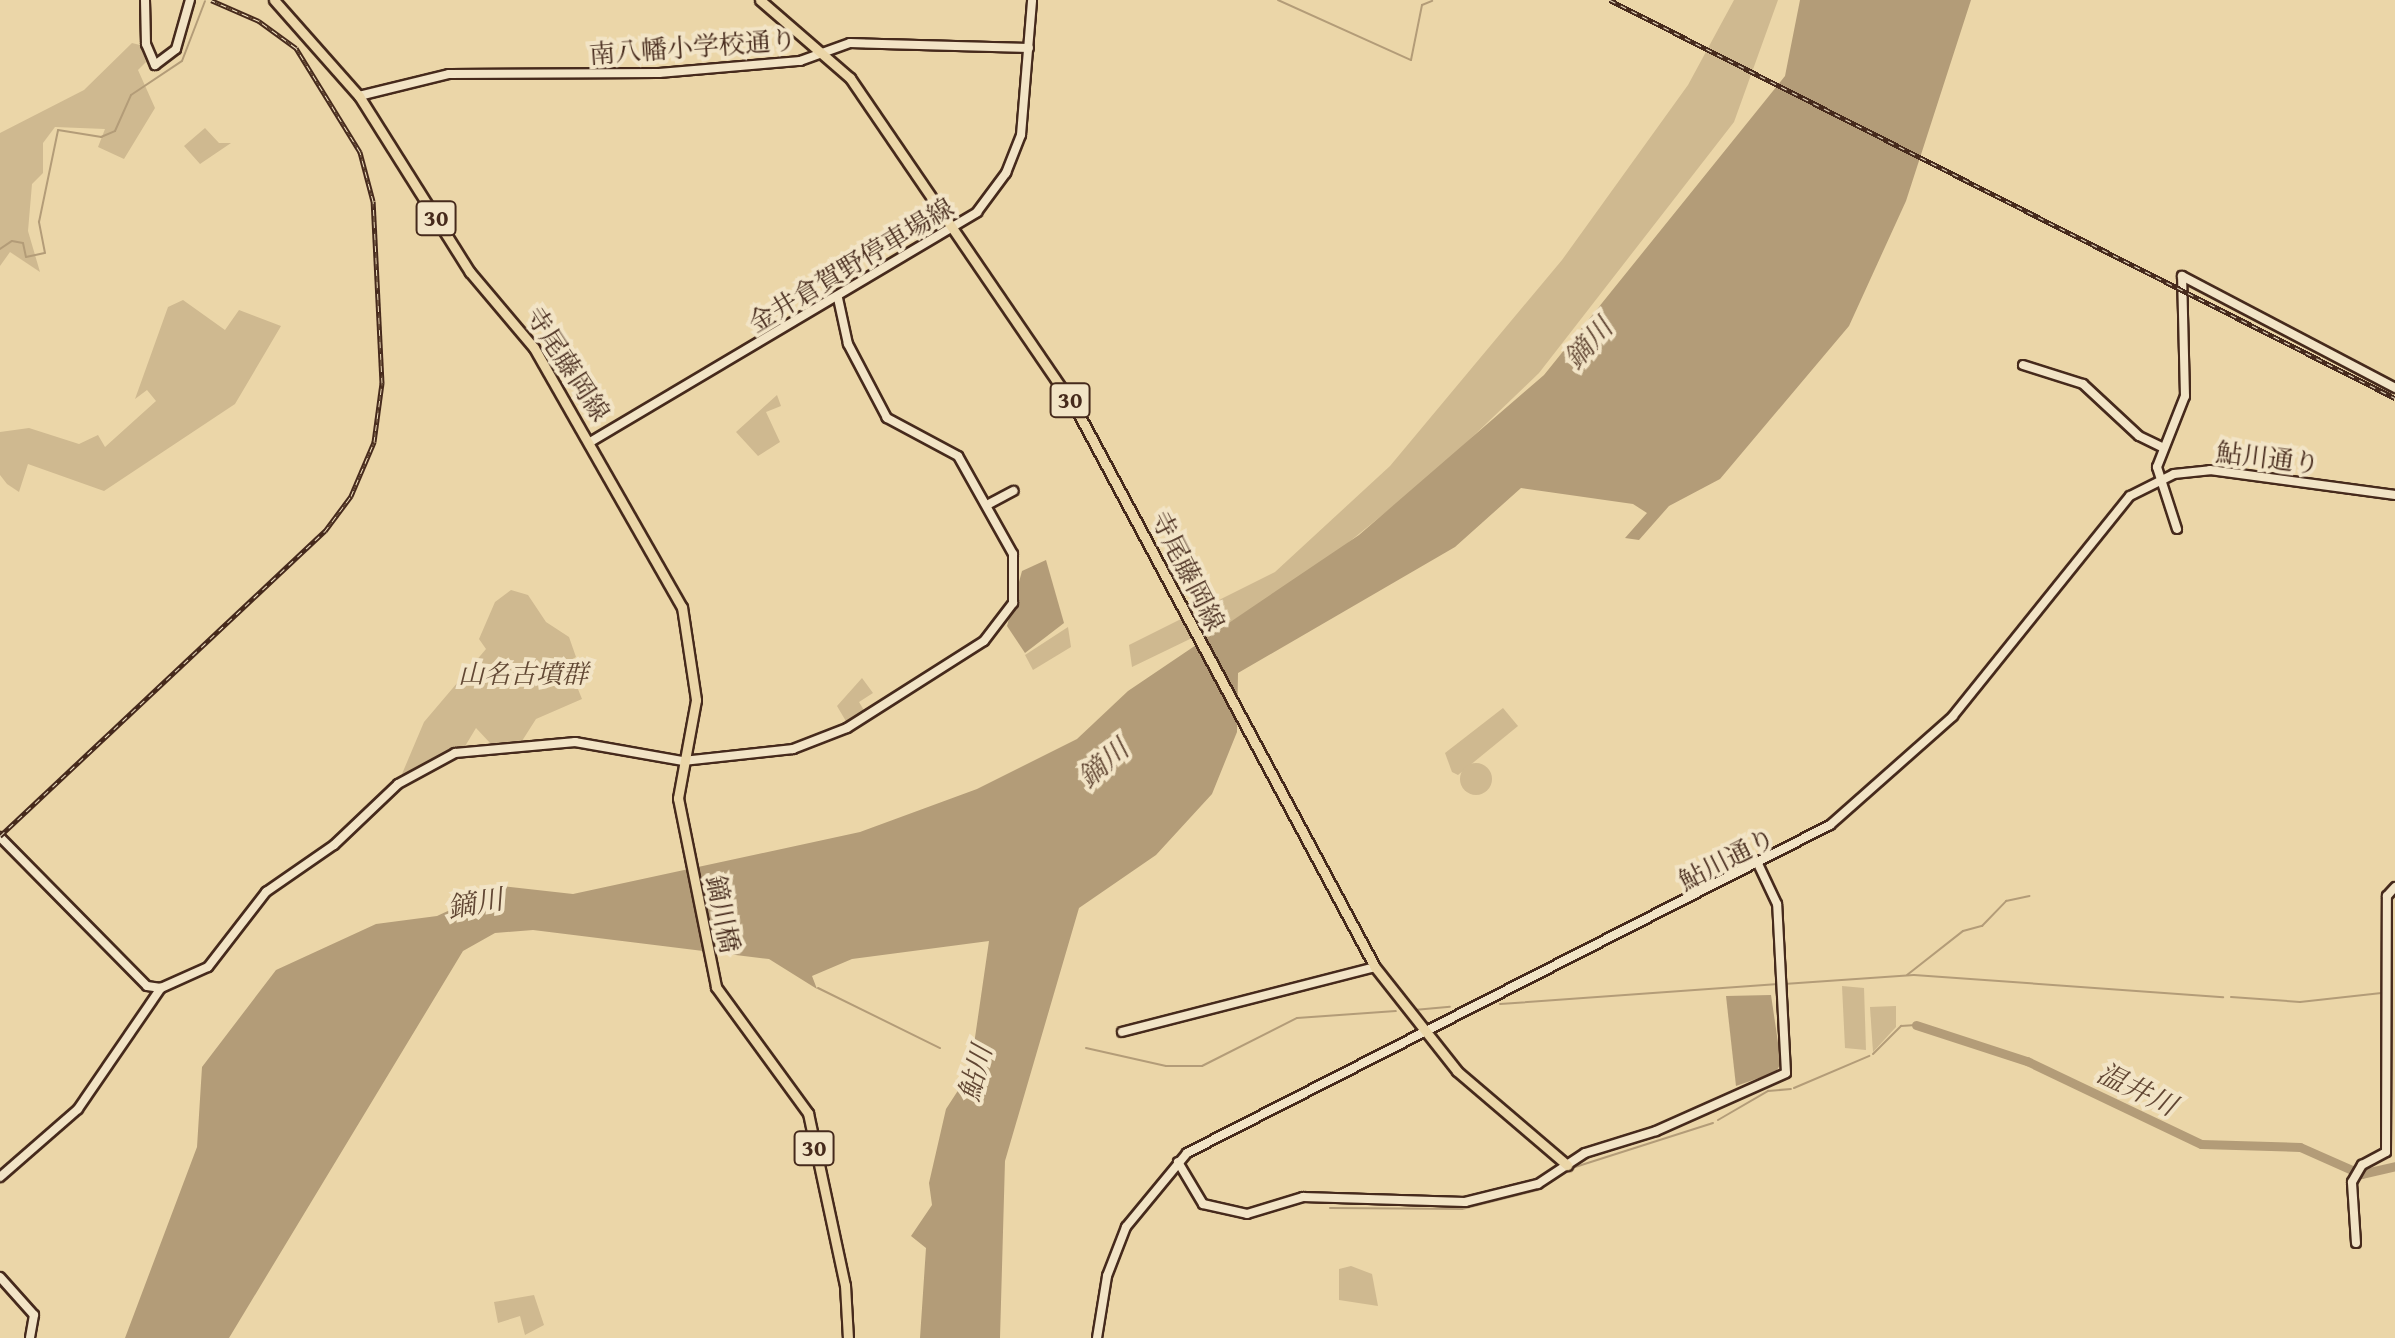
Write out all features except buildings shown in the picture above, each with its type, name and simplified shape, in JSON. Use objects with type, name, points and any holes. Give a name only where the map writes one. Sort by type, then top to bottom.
[{"type":"main road","name":"寺尾藤岡線","points":[[274,0],[359,96],[446,237],[518,325],[592,441],[684,616],[696,685],[678,798],[688,853]]},
{"type":"main road","name":"寺尾藤岡線","points":[[760,0],[827,52],[955,228],[1096,441],[1333,895],[1375,967],[1421,1032],[1494,1108],[1567,1165]]},
{"type":"main road","name":"鏑川橋","points":[[688,853],[715,985],[808,1113],[845,1285],[848,1338]]},
{"type":"street","points":[[145,0],[146,44],[155,65],[176,49],[192,0]]},
{"type":"street","name":"金井倉賀野停車場線","points":[[592,441],[955,228],[986,202],[1015,154],[1032,0]]},
{"type":"street","name":"南八幡小学校通り","points":[[359,96],[449,74],[659,73],[800,61],[873,42],[1029,48]]},
{"type":"street","points":[[2177,529],[2159,480],[2162,447],[2185,396],[2182,276],[2395,388]]},
{"type":"street","points":[[0,1177],[78,1109],[161,988],[208,967],[266,892],[429,764],[479,748],[575,742],[683,761],[820,742],[991,636],[1012,608],[1017,579],[1013,554],[958,456],[887,418],[848,344],[838,298]]},
{"type":"street","points":[[2023,365],[2083,384],[2139,436],[2162,447]]},
{"type":"street","name":"鮎川通り","points":[[1097,1338],[1120,1240],[1178,1162],[1214,1134],[1759,866],[1860,804],[1929,743],[2115,511],[2159,480],[2210,470],[2395,495]]},
{"type":"street","points":[[987,505],[1013,491]]},
{"type":"street","points":[[0,837],[147,986],[161,988]]},
{"type":"street","points":[[1178,1162],[1203,1204],[1256,1215],[1303,1197],[1465,1202],[1538,1184],[1567,1165],[1786,1073],[1777,904],[1759,866]]},
{"type":"street","points":[[2356,1243],[2357,1172],[2386,1152],[2387,896],[2395,887]]},
{"type":"street","points":[[1122,1032],[1375,967]]},
{"type":"street","points":[[0,1277],[34,1315],[30,1338]]},
{"type":"green space","points":[[1734,0],[1778,0],[1734,122],[1539,373],[1439,469],[1328,559],[1195,645],[1192,638],[1132,667],[1129,645],[1275,572],[1390,466],[1562,260],[1688,85]]},
{"type":"green space","points":[[132,43],[140,45],[146,62],[138,70],[155,108],[124,159],[98,147],[105,129],[55,127],[43,143],[43,173],[32,184],[28,231],[40,272],[10,252],[0,266],[0,133],[84,90]]},
{"type":"green space","points":[[205,128],[219,143],[231,143],[200,164],[184,146]]},
{"type":"green space","points":[[183,300],[225,330],[239,310],[281,326],[235,404],[104,491],[28,464],[19,492],[7,484],[0,475],[0,432],[29,428],[79,444],[98,435],[105,447],[156,401],[147,390],[135,399],[168,307]]},
{"type":"green space","points":[[777,395],[781,406],[766,412],[780,442],[758,456],[736,432]]},
{"type":"green space","name":"山名古墳群","points":[[511,590],[528,595],[546,622],[569,637],[576,657],[567,662],[582,699],[536,719],[522,741],[491,744],[476,728],[464,748],[399,781],[424,722],[486,649],[479,639],[495,602]]},
{"type":"green space","points":[[1068,627],[1071,647],[1033,670],[1025,655]]},
{"type":"green space","points":[[862,678],[873,693],[859,702],[865,712],[847,723],[837,706]]},
{"type":"green space","points":[[1503,708],[1518,726],[1458,775],[1452,772],[1445,753]]},
{"type":"green space","points":[[1476,763],[1487,768],[1492,779],[1487,790],[1476,795],[1465,790],[1460,779],[1465,768]]},
{"type":"green space","points":[[1842,986],[1864,988],[1866,1050],[1845,1048]]},
{"type":"green space","points":[[1896,1006],[1896,1027],[1873,1052],[1870,1007]]},
{"type":"green space","points":[[1351,1266],[1372,1274],[1378,1306],[1339,1300],[1339,1269]]},
{"type":"green space","points":[[534,1295],[544,1325],[525,1335],[520,1316],[498,1323],[494,1302]]},
{"type":"water","points":[[1800,0],[1971,0],[1906,201],[1849,326],[1720,479],[1669,506],[1639,540],[1625,538],[1647,513],[1633,504],[1521,488],[1455,547],[1238,673],[1237,732],[1212,794],[1156,855],[1079,908],[1005,1161],[1000,1338],[920,1338],[926,1248],[911,1236],[932,1205],[929,1183],[946,1109],[970,1072],[989,941],[852,959],[812,976],[817,989],[769,959],[533,930],[495,933],[463,951],[229,1338],[125,1338],[197,1147],[202,1067],[276,970],[376,924],[437,916],[502,886],[573,894],[860,832],[977,789],[1077,739],[1128,691],[1359,535],[1544,375],[1785,76]]},
{"type":"water","points":[[1046,560],[1064,623],[1025,653],[1007,626],[1022,571]]},
{"type":"water","points":[[1771,995],[1781,1063],[1776,1072],[1736,1086],[1726,996]]},
{"type":"waterway","points":[[1278,0],[1411,60],[1422,5],[1432,1]]},
{"type":"waterway","points":[[0,249],[12,241],[23,243],[26,257],[45,253],[39,222],[58,130],[101,137],[115,131],[131,95],[182,61],[205,1]]},
{"type":"waterway","points":[[1907,975],[1963,931],[1982,926],[2006,901],[2029,896]]},
{"type":"waterway","points":[[1784,984],[1914,975],[2223,997]]},
{"type":"waterway","points":[[1500,1004],[1778,984]]},
{"type":"waterway","points":[[818,988],[940,1048]]},
{"type":"waterway","points":[[2231,997],[2300,1002],[2382,993]]},
{"type":"waterway","points":[[1414,1010],[1450,1007]]},
{"type":"waterway","points":[[1086,1048],[1166,1066],[1202,1066],[1297,1018],[1396,1011]]},
{"type":"waterway","name":"温井川","points":[[1873,1054],[1901,1026],[1916,1025]]},
{"type":"waterway","name":"温井川","points":[[1916,1025],[2027,1061],[2201,1144],[2300,1147],[2361,1174],[2395,1166]]},
{"type":"waterway","points":[[1794,1088],[1869,1056]]},
{"type":"waterway","points":[[1718,1120],[1768,1091],[1791,1089]]},
{"type":"waterway","points":[[1330,1208],[1462,1209],[1538,1190],[1572,1168],[1713,1123]]},
{"type":"railway","points":[[0,836],[325,531],[351,496],[374,442],[382,383],[373,201],[360,152],[296,48],[259,21],[211,0]]},
{"type":"railway","points":[[1610,0],[2395,398]]},
{"type":"water label","name":"鏑川","points":[[1588,343]]},
{"type":"water label","name":"鏑川","points":[[1103,763]]},
{"type":"water label","name":"鏑川","points":[[475,903]]},
{"type":"water label","name":"鮎川","points":[[975,1073]]}]
